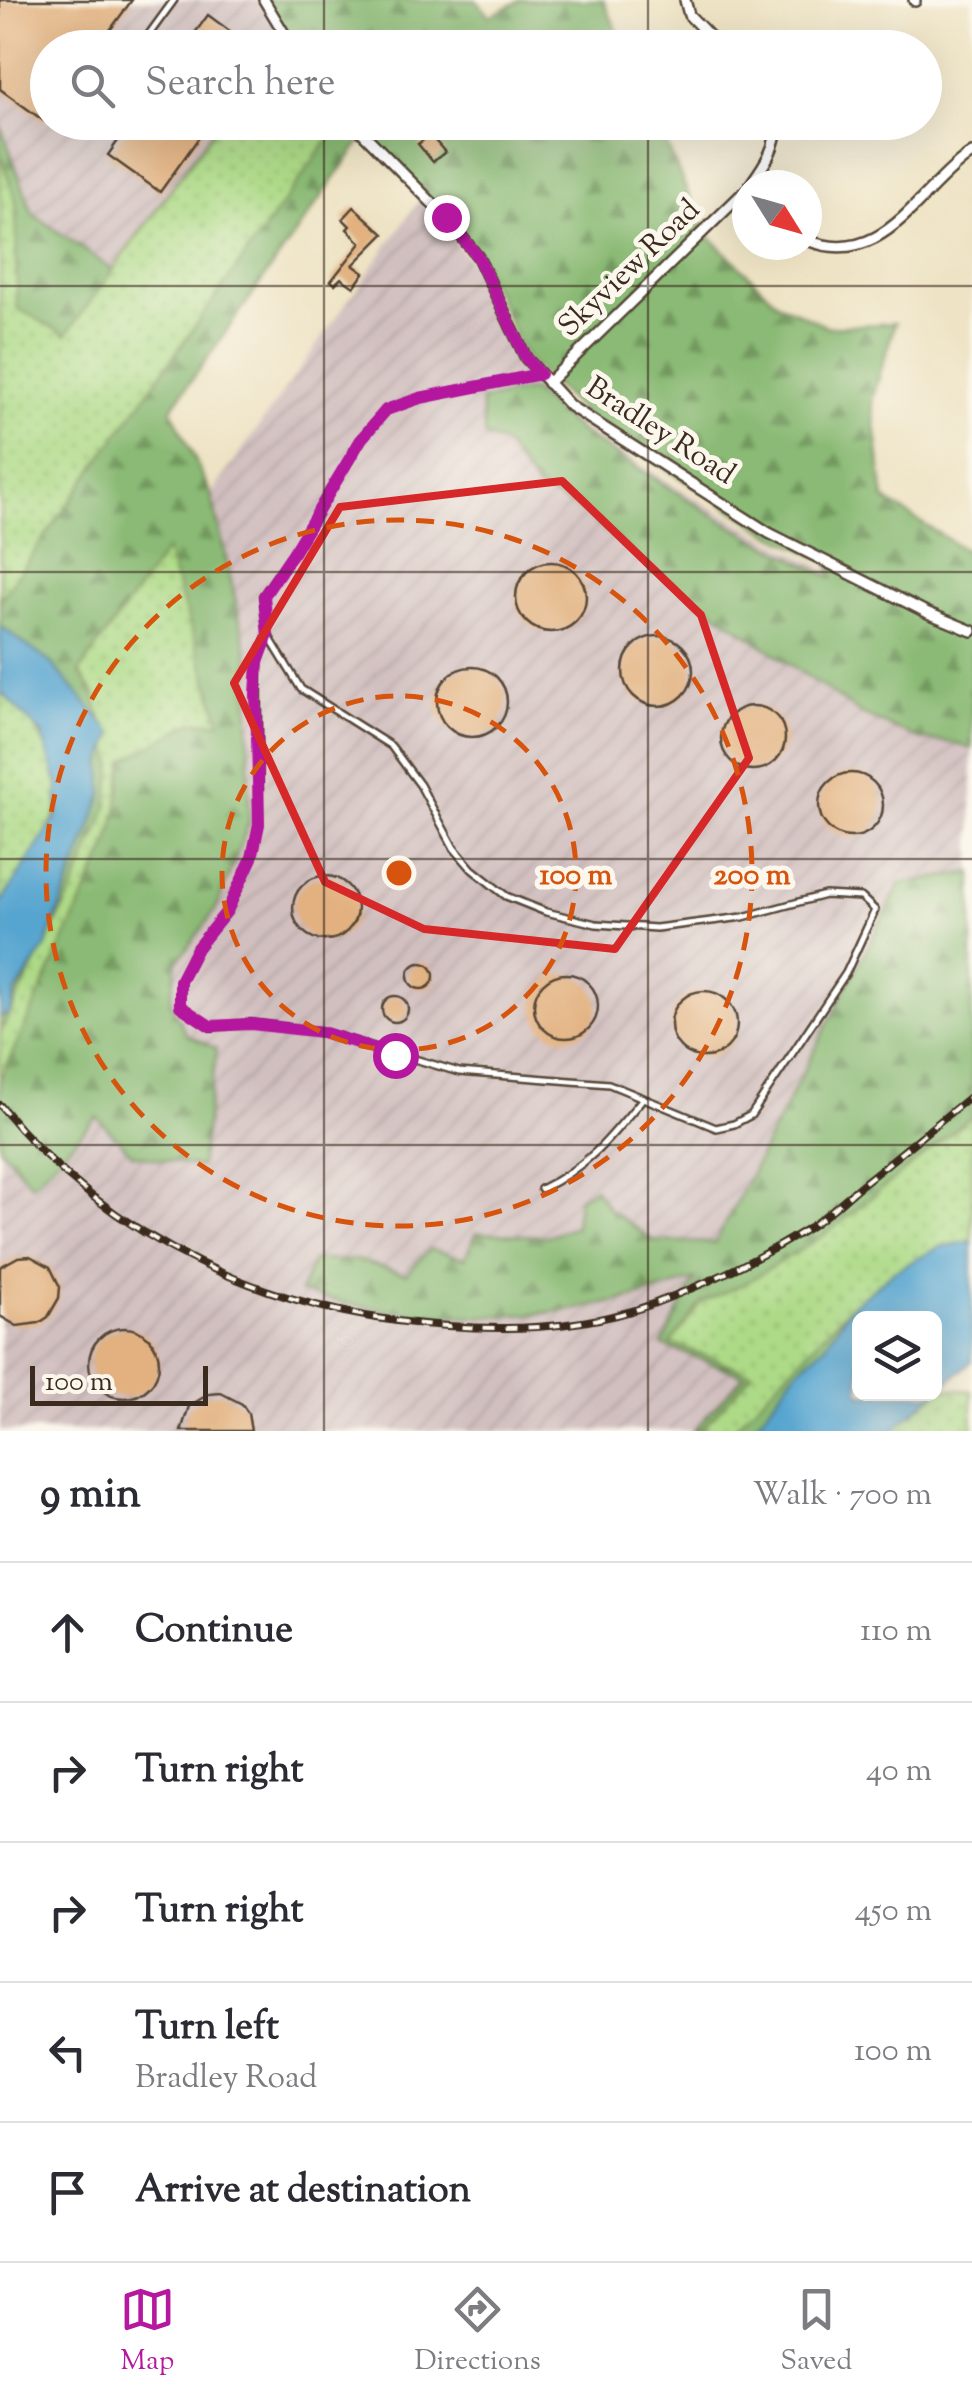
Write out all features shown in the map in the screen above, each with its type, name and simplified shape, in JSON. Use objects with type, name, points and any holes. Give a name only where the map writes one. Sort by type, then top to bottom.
[{"type":"street","points":[[264,0],[282,30]]},
{"type":"street","points":[[685,0],[689,15],[704,30]]},
{"type":"street","name":"Bradley Road","points":[[367,140],[446,217],[478,257],[526,358],[592,422],[769,533],[928,614],[972,631]]},
{"type":"street","name":"Skyview Road","points":[[761,170],[776,140]]},
{"type":"street","points":[[822,243],[856,244],[894,228],[972,153]]},
{"type":"street","name":"Skyview Road","points":[[548,383],[732,206]]},
{"type":"lane","points":[[152,30],[174,0]]},
{"type":"lane","points":[[268,635],[258,662],[259,824],[252,858],[227,911],[197,948],[180,981],[180,1006],[210,1026],[251,1024],[322,1032],[459,1072],[609,1084],[716,1128],[751,1115],[846,973],[875,910],[861,897],[826,896],[743,917],[656,928],[596,924],[546,912],[506,896],[472,869],[454,848],[420,785],[391,746],[300,689],[268,635],[264,596],[362,438],[386,410],[420,398],[540,374]]},
{"type":"lane","points":[[541,1189],[571,1175],[601,1147],[642,1098]]},
{"type":"highlighted area","points":[[562,481],[701,615],[749,758],[615,949],[424,929],[325,882],[234,683],[340,507]]},
{"type":"shaded area","points":[[0,0],[264,0],[281,30],[30,30],[30,140],[206,140],[113,270],[33,214],[0,124]]},
{"type":"shaded area","points":[[420,200],[471,262],[530,379],[583,430],[693,497],[830,572],[853,676],[972,730],[972,872],[900,884],[663,1344],[744,1374],[693,1431],[0,1431],[0,1074],[114,865],[172,549]]},
{"type":"green space","points":[[264,0],[476,0],[490,16],[521,0],[603,0],[616,30],[281,30]]},
{"type":"green space","points":[[0,124],[33,214],[113,270],[206,140],[362,140],[171,409],[211,494],[249,659],[249,823],[215,911],[177,962],[170,1002],[186,1034],[217,1049],[200,1167],[132,1154],[97,1117],[32,1185],[0,1147],[0,1017],[9,1014],[16,992],[45,948],[103,794],[102,763],[112,734],[52,664],[0,626]]},
{"type":"green space","points":[[207,140],[328,140],[0,600],[0,154],[16,201],[17,308],[66,335]]},
{"type":"green space","points":[[367,140],[664,140],[705,232],[777,303],[828,327],[895,323],[872,400],[884,499],[972,555],[972,749],[919,739],[861,714],[644,562],[575,506],[537,488],[504,444],[485,437],[481,401],[530,390],[581,433],[733,527],[832,578],[829,563],[769,533],[592,422],[526,358],[485,272],[446,217]]},
{"type":"green space","points":[[166,550],[221,722],[193,722],[124,761],[108,846],[0,1080],[0,1033],[72,892],[107,809],[113,765],[94,694],[79,672]]},
{"type":"green space","points":[[0,693],[28,711],[67,789],[24,881],[0,908]]},
{"type":"green space","points":[[972,872],[972,1241],[940,1247],[849,1308],[826,1345],[798,1369],[751,1431],[693,1431],[744,1375],[662,1345],[695,1279],[599,1305],[498,1316],[397,1311],[300,1292],[313,1260],[356,1260],[406,1274],[430,1249],[465,1258],[476,1233],[547,1236],[575,1226],[578,1198],[594,1188],[610,1210],[654,1241],[715,1243],[900,884]]},
{"type":"green space","points":[[972,1116],[972,1241],[940,1247],[849,1308],[731,1431],[700,1431],[752,1373],[671,1343],[702,1302],[744,1284],[826,1234]]},
{"type":"green space","points":[[942,1389],[972,1391],[972,1431],[855,1431],[919,1401],[942,1401]]},
{"type":"water","points":[[0,626],[52,664],[113,734],[102,763],[103,794],[45,948],[16,992],[9,1014],[0,1017],[0,904],[57,816],[58,785],[42,734],[0,691]]},
{"type":"water","points":[[972,1241],[972,1361],[942,1387],[942,1311],[852,1311],[852,1401],[926,1401],[892,1431],[751,1431],[798,1369],[826,1345],[849,1308],[894,1271],[940,1247]]},
{"type":"building","points":[[0,0],[132,0],[110,30],[30,30],[30,111],[0,89]]},
{"type":"building","points":[[208,15],[228,30],[197,30]]},
{"type":"building","points":[[118,140],[197,140],[160,192],[108,155]]},
{"type":"building","points":[[434,140],[445,152],[433,162],[418,144]]},
{"type":"building","points":[[354,207],[384,234],[353,265],[364,273],[354,287],[341,278],[335,284],[331,281],[361,243],[343,219]]},
{"type":"building","points":[[551,562],[576,572],[586,597],[576,622],[551,632],[526,622],[516,597],[526,572]]},
{"type":"building","points":[[658,636],[683,646],[693,671],[683,696],[658,706],[633,696],[623,671],[633,646]]},
{"type":"building","points":[[472,667],[497,677],[507,702],[497,727],[472,737],[447,727],[437,702],[447,677]]},
{"type":"building","points":[[753,706],[776,715],[785,738],[776,761],[753,770],[730,761],[721,738],[730,715]]},
{"type":"building","points":[[851,773],[873,783],[883,805],[873,827],[851,837],[829,827],[819,805],[829,783]]},
{"type":"building","points":[[325,876],[348,885],[357,908],[348,931],[325,940],[302,931],[293,908],[302,885]]},
{"type":"building","points":[[421,963],[430,967],[434,976],[430,985],[421,989],[412,985],[408,976],[412,967]]},
{"type":"building","points":[[566,974],[589,983],[598,1006],[589,1029],[566,1038],[543,1029],[534,1006],[543,983]]},
{"type":"building","points":[[704,991],[728,1000],[737,1024],[728,1048],[704,1057],[680,1048],[671,1024],[680,1000]]},
{"type":"building","points":[[395,996],[404,1000],[408,1009],[404,1018],[395,1022],[386,1018],[382,1009],[386,1000]]},
{"type":"building","points":[[30,1256],[50,1267],[60,1287],[59,1298],[48,1317],[39,1323],[17,1326],[0,1316],[0,1267],[18,1257]]},
{"type":"building","points":[[124,1328],[149,1338],[159,1363],[149,1388],[124,1398],[99,1388],[89,1363],[99,1338]]},
{"type":"building","points":[[221,1393],[242,1404],[251,1431],[181,1431],[189,1406],[209,1394]]},
{"type":"railway","points":[[0,1105],[44,1154],[92,1196],[145,1233],[200,1263],[259,1288],[320,1306],[383,1319],[499,1328],[576,1323],[626,1313],[731,1271],[814,1224],[972,1095]]},
{"type":"route","points":[[395,1055],[322,1032],[251,1024],[210,1026],[180,1006],[180,981],[197,948],[227,911],[252,858],[259,824],[258,662],[268,635],[264,596],[362,438],[386,410],[420,398],[540,374],[526,358],[478,257],[446,217]]}]
